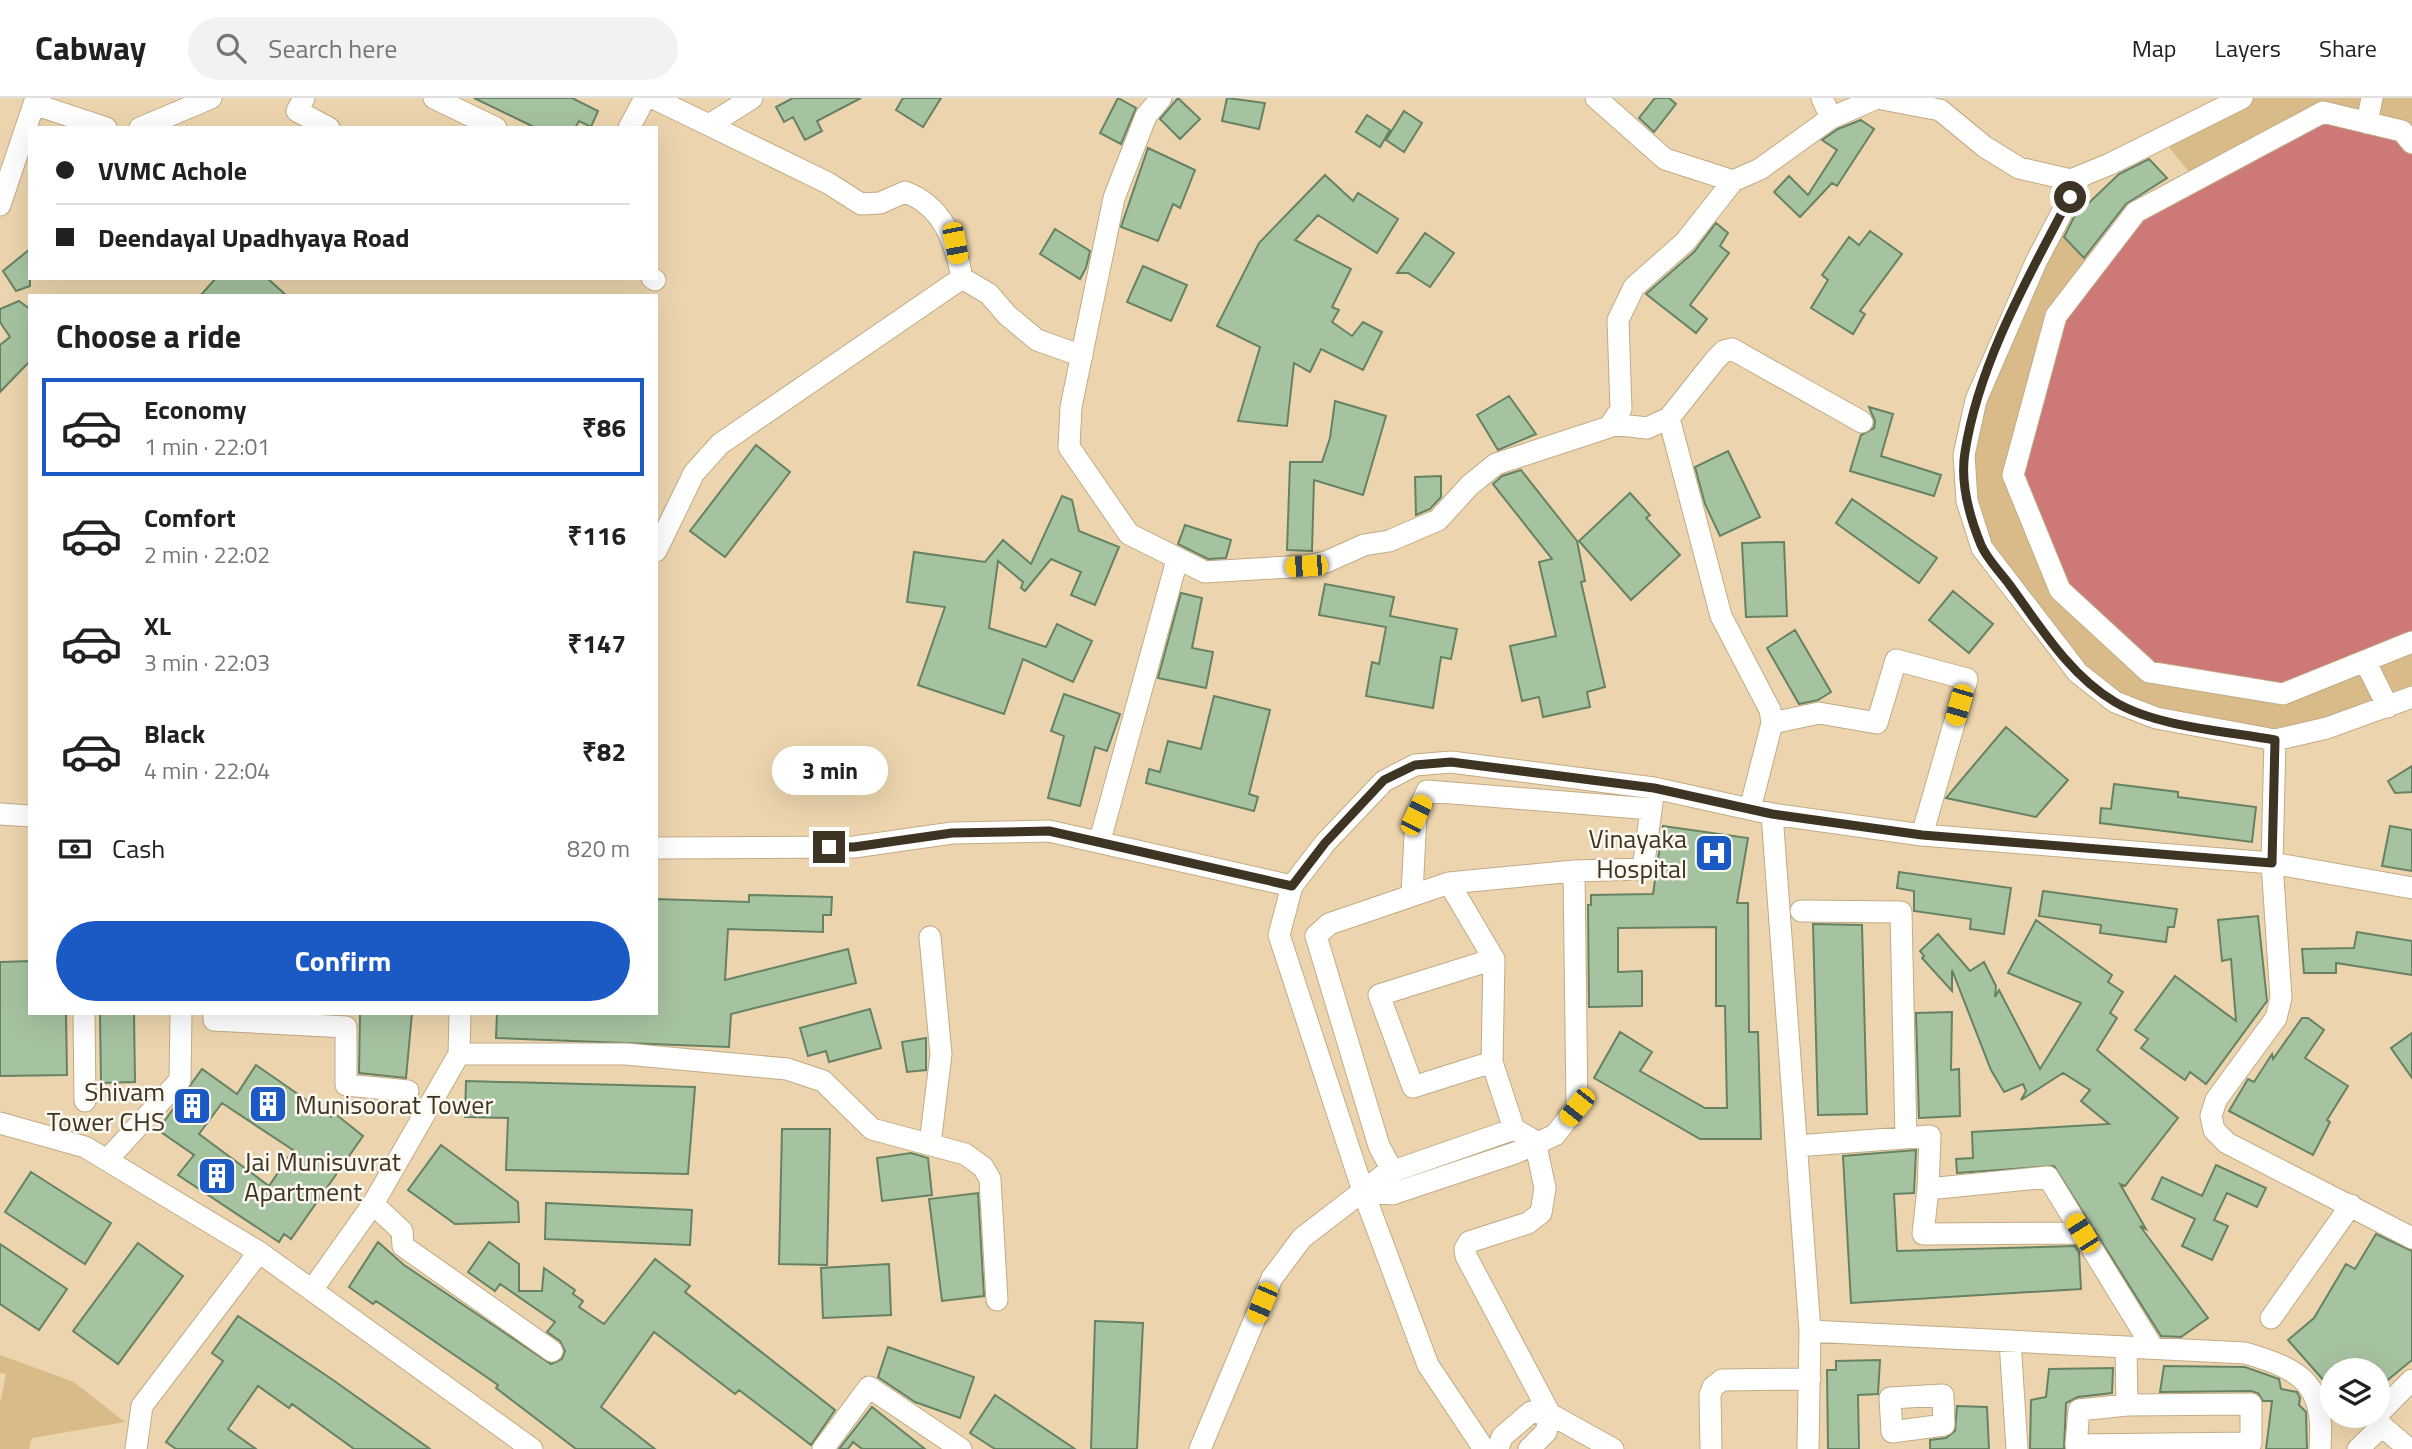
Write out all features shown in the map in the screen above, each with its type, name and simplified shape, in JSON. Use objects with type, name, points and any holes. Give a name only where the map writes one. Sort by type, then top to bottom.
[{"type":"street","points":[[145,126],[211,98]]},
{"type":"street","points":[[304,98],[297,111],[325,126]]},
{"type":"street","points":[[434,98],[492,126]]},
{"type":"street","points":[[630,126],[645,98]]},
{"type":"street","points":[[653,98],[828,183],[861,204],[880,203],[905,192],[921,198],[950,232],[962,278],[989,294],[1037,340],[1082,356]]},
{"type":"street","points":[[709,125],[752,98]]},
{"type":"street","points":[[1161,98],[1146,116],[1114,198],[1071,407],[1069,447],[1129,534],[1177,560],[1205,572],[1326,562],[1364,545],[1389,541],[1438,520],[1470,485],[1496,464],[1611,424],[1647,428],[1669,418],[1716,359],[1724,351],[1732,349],[1862,422]]},
{"type":"street","points":[[1596,98],[1665,159],[1733,181]]},
{"type":"street","points":[[1822,98],[1831,118]]},
{"type":"street","points":[[1611,424],[1621,409],[1618,320],[1634,287],[1685,242],[1733,181],[1760,169],[1831,118],[1877,98],[1927,103],[2019,169],[2071,180],[2242,98]]},
{"type":"street","points":[[2367,123],[2372,98]]},
{"type":"street","points":[[0,205],[35,101],[101,126]]},
{"type":"street","points":[[2412,143],[2402,131],[2323,112],[2136,212],[2056,316],[2013,475],[2060,590],[2149,672],[2283,694],[2412,642]]},
{"type":"street","points":[[2081,176],[2020,297],[1976,400],[1964,455],[1967,501],[1982,548],[2078,673],[2115,702],[2156,718],[2275,740],[2327,728],[2412,697]]},
{"type":"street","points":[[658,547],[694,473],[720,444],[962,278]]},
{"type":"street","points":[[1669,418],[1721,616],[1770,710],[1772,723],[1749,809]]},
{"type":"street","points":[[1100,840],[1177,560]]},
{"type":"street","points":[[1772,723],[1819,713],[1877,723],[1896,660],[1967,679],[1922,835]]},
{"type":"street","points":[[2365,661],[2388,707]]},
{"type":"street","points":[[2275,740],[2272,863],[2281,998],[2276,1018],[2216,1100],[2211,1116],[2214,1130],[2227,1143],[2412,1238]]},
{"type":"street","points":[[1485,1449],[1428,1365],[1363,1191],[1279,935],[1292,886],[1325,843],[1384,780],[1415,765],[1451,762],[1654,788],[1772,814],[1922,835],[2272,863],[2412,888]]},
{"type":"street","points":[[1393,1172],[1379,1146],[1316,936],[1329,924],[1449,883],[1574,871],[1643,869],[1654,788]]},
{"type":"street","points":[[1412,894],[1416,815],[1427,791],[1651,809]]},
{"type":"street","points":[[0,814],[28,816]]},
{"type":"street","points":[[1772,814],[1810,1331],[1808,1449]]},
{"type":"street","points":[[658,848],[854,847],[952,833],[1049,831],[1100,840],[1292,886]]},
{"type":"street","points":[[1363,1191],[1392,1194],[1515,1153],[1535,1141],[1555,1135],[1577,1107],[1574,871]]},
{"type":"street","points":[[1449,883],[1493,959],[1492,1062],[1514,1129],[1535,1141],[1545,1188],[1541,1213],[1528,1223],[1469,1242],[1465,1249],[1470,1267],[1550,1414],[1546,1432],[1529,1449]]},
{"type":"street","points":[[1801,911],[1901,912],[1906,1138]]},
{"type":"street","points":[[929,1144],[941,1054],[930,937]]},
{"type":"street","points":[[1492,1062],[1413,1087],[1379,995],[1493,959]]},
{"type":"street","points":[[84,1015],[85,1101]]},
{"type":"street","points":[[107,1160],[180,1080],[181,1015]]},
{"type":"street","points":[[214,1015],[214,1020],[346,1027],[346,1084],[408,1091]]},
{"type":"street","points":[[312,1290],[373,1204],[459,1054],[460,1015]]},
{"type":"street","points":[[459,1054],[626,1054],[787,1069],[823,1081],[872,1129],[965,1154],[983,1167],[990,1179],[997,1300]]},
{"type":"street","points":[[0,1123],[85,1147],[260,1252],[532,1449]]},
{"type":"street","points":[[1200,1449],[1272,1278],[1302,1238],[1363,1191],[1393,1172],[1514,1129]]},
{"type":"street","points":[[1796,1146],[1930,1136],[1923,1234],[2082,1233]]},
{"type":"street","points":[[1927,1189],[2048,1177],[2153,1348]]},
{"type":"street","points":[[373,1204],[402,1231],[403,1246],[552,1351]]},
{"type":"street","points":[[2271,1318],[2351,1205]]},
{"type":"street","points":[[136,1449],[142,1406],[260,1252]]},
{"type":"street","points":[[1810,1331],[2245,1353],[2282,1363],[2300,1377],[2312,1392],[2322,1417],[2319,1449]]},
{"type":"street","points":[[2010,1341],[2017,1449]]},
{"type":"street","points":[[2126,1347],[2127,1405]]},
{"type":"street","points":[[1710,1449],[1710,1395],[1713,1387],[1722,1380],[1810,1379]]},
{"type":"street","points":[[2390,1402],[2412,1380]]},
{"type":"street","points":[[822,1449],[869,1387],[961,1449]]},
{"type":"street","points":[[2251,1404],[2251,1443],[2076,1445],[2078,1410],[2127,1405],[2251,1404]]},
{"type":"street","points":[[1498,1449],[1502,1437],[1531,1412],[1550,1414],[1613,1449]]},
{"type":"street","points":[[2358,1449],[2382,1426],[2409,1449]]},
{"type":"street","points":[[2345,1449],[2365,1428]]},
{"type":"shaded area","points":[[2240,98],[2412,98],[2412,143],[2196,180],[2162,139]]},
{"type":"shaded area","points":[[2323,112],[2412,143],[2412,642],[2283,694],[2149,672],[2060,590],[2013,475],[2056,316],[2136,212]]},
{"type":"shaded area","points":[[2059,232],[2093,267],[2412,642],[2412,697],[2275,740],[2115,702],[2039,625],[1967,501],[1976,400]]},
{"type":"shaded area","points":[[0,1355],[74,1382],[125,1422],[32,1438],[29,1449],[0,1449],[0,1403],[6,1374],[0,1373]]},
{"type":"building","points":[[474,98],[572,98],[598,111],[591,126],[579,121],[576,126],[532,126]]},
{"type":"building","points":[[793,98],[861,98],[817,121],[822,131],[805,140],[793,117],[784,122],[776,107]]},
{"type":"building","points":[[903,98],[941,98],[923,127],[896,110]]},
{"type":"building","points":[[1118,98],[1136,108],[1121,144],[1100,133]]},
{"type":"building","points":[[1178,98],[1200,119],[1180,139],[1160,119]]},
{"type":"building","points":[[1227,98],[1265,103],[1259,129],[1222,121]]},
{"type":"building","points":[[1655,98],[1669,98],[1676,104],[1654,132],[1639,118]]},
{"type":"building","points":[[1404,111],[1422,123],[1404,152],[1386,140]]},
{"type":"building","points":[[1367,115],[1390,130],[1380,147],[1356,132]]},
{"type":"building","points":[[1861,120],[1874,129],[1837,186],[1832,183],[1800,217],[1774,192],[1789,176],[1808,195],[1837,150],[1822,140],[1838,129]]},
{"type":"building","points":[[1148,148],[1195,170],[1180,208],[1173,204],[1158,241],[1121,227]]},
{"type":"building","points":[[2149,159],[2167,178],[2126,204],[2084,258],[2064,237],[2074,217],[2119,174]]},
{"type":"building","points":[[1325,175],[1353,201],[1358,193],[1398,219],[1377,253],[1318,215],[1295,240],[1351,269],[1332,307],[1339,310],[1332,322],[1352,336],[1363,322],[1382,332],[1363,370],[1321,349],[1310,372],[1294,363],[1287,426],[1238,421],[1260,347],[1217,326],[1259,243]]},
{"type":"building","points":[[1716,223],[1728,233],[1720,246],[1729,253],[1690,305],[1707,319],[1696,333],[1646,294],[1694,252]]},
{"type":"building","points":[[1055,229],[1090,251],[1080,279],[1040,254]]},
{"type":"building","points":[[1870,231],[1902,254],[1860,311],[1865,314],[1853,334],[1811,308],[1828,280],[1822,275],[1849,237],[1859,245]]},
{"type":"building","points":[[1425,233],[1454,253],[1430,287],[1408,273],[1397,273]]},
{"type":"building","points":[[28,251],[30,286],[16,291],[3,271]]},
{"type":"building","points":[[1143,266],[1187,285],[1171,321],[1127,302]]},
{"type":"building","points":[[214,280],[269,280],[285,294],[202,294]]},
{"type":"building","points":[[19,301],[28,308],[28,363],[0,392],[0,345],[10,337],[0,322],[0,309]]},
{"type":"building","points":[[1509,396],[1536,434],[1498,450],[1477,415]]},
{"type":"building","points":[[1335,401],[1386,416],[1363,495],[1314,480],[1312,551],[1287,550],[1290,462],[1322,462],[1330,438]]},
{"type":"building","points":[[1869,407],[1893,414],[1881,456],[1941,475],[1934,496],[1850,471],[1861,435],[1874,428],[1875,421]]},
{"type":"building","points":[[756,445],[790,472],[725,557],[690,531]]},
{"type":"building","points":[[1728,451],[1760,517],[1720,536],[1705,504],[1695,467]]},
{"type":"building","points":[[1521,470],[1577,541],[1585,581],[1581,582],[1605,687],[1587,692],[1590,707],[1543,717],[1539,697],[1522,701],[1510,646],[1556,636],[1539,562],[1552,559],[1493,484],[1502,476]]},
{"type":"building","points":[[1441,476],[1441,497],[1430,509],[1416,515],[1415,477]]},
{"type":"building","points":[[1630,493],[1650,515],[1646,518],[1680,555],[1631,600],[1579,541]]},
{"type":"building","points":[[1062,496],[1072,500],[1079,531],[1119,547],[1095,605],[1071,595],[1081,572],[1051,559],[1025,591],[1021,588],[1023,582],[998,561],[989,628],[1046,647],[1057,624],[1092,641],[1073,682],[1023,659],[1004,714],[918,685],[945,607],[907,602],[914,552],[985,562],[1003,540],[1031,564]]},
{"type":"building","points":[[1852,499],[1937,558],[1919,583],[1836,523]]},
{"type":"building","points":[[1185,525],[1231,540],[1226,558],[1208,559],[1178,544]]},
{"type":"building","points":[[1784,542],[1787,616],[1746,617],[1742,543]]},
{"type":"building","points":[[1325,584],[1394,597],[1390,616],[1457,629],[1451,659],[1441,657],[1433,708],[1366,696],[1372,662],[1379,664],[1386,627],[1319,615]]},
{"type":"building","points":[[1953,591],[1993,624],[1969,653],[1929,620]]},
{"type":"building","points":[[1181,593],[1202,598],[1192,648],[1213,652],[1206,688],[1158,678]]},
{"type":"building","points":[[1795,630],[1831,692],[1818,700],[1799,704],[1767,648]]},
{"type":"building","points":[[1064,694],[1120,714],[1107,751],[1095,747],[1080,806],[1048,798],[1064,736],[1051,731]]},
{"type":"building","points":[[1214,696],[1270,710],[1249,794],[1258,797],[1254,811],[1146,783],[1149,769],[1160,772],[1168,741],[1201,749]]},
{"type":"building","points":[[2006,727],[2068,780],[2036,817],[1946,798]]},
{"type":"building","points":[[2412,766],[2412,792],[2395,793],[2388,781]]},
{"type":"building","points":[[2114,784],[2178,792],[2178,797],[2256,807],[2252,842],[2100,823],[2101,808],[2111,809]]},
{"type":"building","points":[[1663,826],[1748,838],[1737,903],[1748,903],[1749,1032],[1758,1032],[1761,1139],[1700,1139],[1594,1078],[1620,1032],[1652,1052],[1640,1071],[1705,1108],[1727,1108],[1725,1006],[1716,1006],[1716,927],[1618,928],[1618,972],[1642,971],[1642,1006],[1589,1007],[1588,905],[1591,905],[1591,895],[1653,894]]},
{"type":"building","points":[[2390,826],[2412,830],[2412,871],[2382,866]]},
{"type":"building","points":[[1899,872],[2011,888],[2004,934],[1970,929],[1971,919],[1914,911],[1914,891],[1897,888]]},
{"type":"building","points":[[2043,891],[2177,909],[2174,927],[2168,927],[2166,942],[2100,933],[2101,925],[2039,916]]},
{"type":"building","points":[[749,895],[832,897],[831,915],[823,915],[823,932],[728,929],[725,980],[848,949],[856,983],[731,1014],[729,1047],[496,1038],[497,1015],[658,1015],[658,899],[749,902]]},
{"type":"building","points":[[2258,916],[2267,1001],[2206,1084],[2190,1072],[2185,1080],[2141,1048],[2148,1039],[2135,1030],[2175,976],[2236,1021],[2231,959],[2222,961],[2218,920]]},
{"type":"building","points":[[2036,920],[2112,975],[2108,982],[2123,992],[2110,1013],[2117,1018],[2097,1050],[2178,1118],[2125,1186],[2120,1184],[2146,1229],[2140,1226],[2208,1318],[2181,1337],[2161,1336],[2054,1166],[1957,1173],[1956,1159],[1973,1158],[1972,1132],[2109,1124],[2081,1101],[2090,1090],[2063,1073],[2021,1100],[2026,1091],[2023,1084],[2004,1092],[1991,1070],[1952,970],[1952,991],[1922,958],[1924,956],[1920,951],[1938,934],[1970,971],[1984,962],[1996,986],[1995,997],[1999,990],[2040,1069],[2081,1003],[2008,973]]},
{"type":"building","points":[[1813,924],[1862,925],[1867,1114],[1818,1115]]},
{"type":"building","points":[[2357,932],[2412,941],[2412,975],[2336,963],[2336,973],[2304,973],[2302,949],[2354,948]]},
{"type":"building","points":[[28,961],[28,1015],[66,1015],[67,1075],[0,1076],[0,962]]},
{"type":"building","points":[[870,1009],[881,1048],[829,1062],[826,1051],[808,1056],[800,1028]]},
{"type":"building","points":[[1952,1012],[1951,1070],[1959,1069],[1960,1116],[1919,1118],[1916,1013]]},
{"type":"building","points":[[100,1015],[134,1015],[135,1082],[101,1083]]},
{"type":"building","points":[[360,1015],[412,1015],[406,1078],[359,1073]]},
{"type":"building","points":[[2302,1018],[2308,1018],[2324,1030],[2305,1058],[2348,1086],[2327,1120],[2330,1122],[2313,1155],[2229,1111],[2248,1079],[2254,1082],[2272,1054],[2273,1059]]},
{"type":"building","points":[[2412,1033],[2412,1078],[2391,1048]]},
{"type":"building","points":[[926,1038],[926,1070],[907,1072],[902,1042]]},
{"type":"building","points":[[256,1065],[331,1117],[333,1112],[363,1136],[291,1239],[284,1234],[279,1242],[178,1175],[194,1155],[158,1130],[202,1069],[237,1094]],"holes":[[[222,1103],[293,1150],[269,1186],[199,1134]]]},
{"type":"building","points":[[466,1081],[695,1087],[688,1174],[506,1170],[508,1118],[465,1117]]},
{"type":"building","points":[[782,1129],[830,1129],[827,1265],[779,1264]]},
{"type":"building","points":[[441,1145],[518,1202],[519,1222],[455,1224],[408,1190]]},
{"type":"building","points":[[1916,1150],[1914,1193],[1894,1194],[1897,1251],[2075,1246],[2079,1252],[2081,1289],[1851,1303],[1843,1156]]},
{"type":"building","points":[[911,1153],[928,1158],[932,1195],[882,1201],[877,1158]]},
{"type":"building","points":[[2216,1165],[2266,1188],[2257,1207],[2227,1193],[2214,1220],[2228,1226],[2212,1260],[2182,1246],[2195,1219],[2152,1199],[2162,1177],[2202,1196]]},
{"type":"building","points":[[31,1172],[111,1223],[85,1264],[5,1212]]},
{"type":"building","points":[[978,1193],[984,1296],[942,1301],[929,1199]]},
{"type":"building","points":[[546,1203],[692,1210],[690,1245],[545,1239]]},
{"type":"building","points":[[2376,1234],[2412,1251],[2412,1360],[2390,1378],[2390,1358],[2320,1358],[2320,1376],[2288,1340],[2314,1318],[2346,1264],[2355,1269]]},
{"type":"building","points":[[378,1242],[404,1265],[551,1364],[562,1359],[565,1351],[560,1341],[547,1332],[555,1322],[500,1284],[495,1291],[468,1272],[489,1242],[519,1264],[519,1291],[542,1291],[544,1268],[575,1290],[573,1294],[583,1301],[579,1307],[604,1324],[655,1259],[690,1286],[685,1292],[835,1410],[811,1445],[739,1390],[735,1394],[654,1332],[601,1407],[655,1449],[576,1449],[496,1388],[498,1385],[376,1301],[373,1304],[349,1287]]},
{"type":"building","points":[[138,1243],[183,1276],[118,1364],[73,1331]]},
{"type":"building","points":[[0,1244],[67,1289],[39,1330],[0,1304]]},
{"type":"building","points":[[889,1264],[891,1315],[823,1318],[821,1268]]},
{"type":"building","points":[[238,1316],[430,1449],[354,1449],[292,1404],[289,1408],[258,1386],[228,1429],[256,1449],[176,1449],[166,1442],[223,1361],[212,1353]]},
{"type":"building","points":[[1095,1321],[1143,1323],[1137,1449],[1091,1449]]},
{"type":"building","points":[[888,1347],[974,1377],[960,1418],[915,1402],[878,1377]]},
{"type":"building","points":[[1880,1360],[1878,1394],[1858,1395],[1859,1449],[1828,1449],[1827,1370],[1836,1370],[1836,1361]]},
{"type":"building","points":[[2164,1366],[2245,1367],[2279,1379],[2281,1389],[2297,1392],[2299,1405],[2306,1412],[2307,1449],[2266,1449],[2272,1401],[2263,1401],[2258,1393],[2160,1392]]},
{"type":"building","points":[[2113,1368],[2112,1393],[2078,1397],[2066,1403],[2064,1449],[2030,1449],[2031,1400],[2046,1397],[2049,1369]]},
{"type":"building","points":[[995,1395],[1075,1449],[995,1449],[970,1433]]},
{"type":"building","points":[[1957,1406],[1987,1407],[1989,1449],[1930,1449],[1930,1440],[1946,1438],[1955,1431]]},
{"type":"building","points":[[872,1407],[925,1449],[862,1449],[853,1442],[848,1449],[839,1449]]},
{"type":"place","name":"Vinayaka Hospital","points":[[1714,853]]},
{"type":"place","name":"Munisoorat Tower","points":[[268,1104]]},
{"type":"place","name":"Shivam Tower CHS","points":[[192,1106]]},
{"type":"place","name":"Jai Munisuvrat Apartment","points":[[217,1176]]},
{"type":"route","points":[[829,847],[854,847],[952,833],[1049,831],[1100,840],[1292,886],[1325,843],[1384,780],[1415,765],[1451,762],[1654,788],[1772,814],[1922,835],[2272,863],[2275,740],[2156,718],[2115,702],[2078,673],[1982,548],[1967,501],[1964,455],[1976,400],[1998,344],[2070,197]]}]
